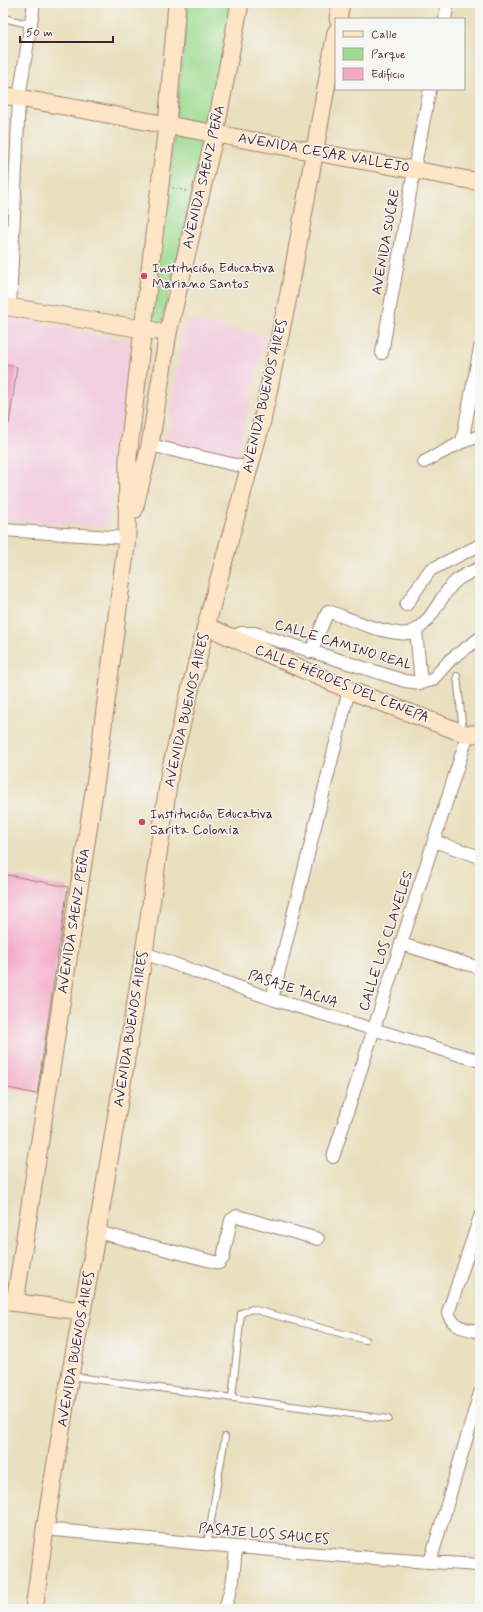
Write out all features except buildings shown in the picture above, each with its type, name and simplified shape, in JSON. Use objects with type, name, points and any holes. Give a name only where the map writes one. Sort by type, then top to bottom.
[{"type":"main road","name":"AVENIDA SAENZ PEÑA","points":[[9,1302],[97,772],[127,538],[128,457],[167,125],[177,3]]},
{"type":"main road","name":"AVENIDA SAENZ PEÑA","points":[[127,538],[150,446],[168,333],[215,133],[240,3]]},
{"type":"main road","points":[[338,18],[341,3]]},
{"type":"main road","name":"AVENIDA BUENOS AIRES","points":[[34,1609],[45,1529],[70,1376],[97,1232],[144,953],[170,770],[206,626],[262,421],[291,283],[335,37]]},
{"type":"main road","name":"AVENIDA CESAR VALLEJO","points":[[11,96],[480,182]]},
{"type":"main road","points":[[6,306],[168,333]]},
{"type":"main road","name":"CALLE HÉROES DEL CENEPA","points":[[206,626],[349,690],[470,734]]},
{"type":"main road","points":[[9,1302],[82,1310]]},
{"type":"street","points":[[6,306],[11,96],[34,3]]},
{"type":"street","points":[[445,18],[448,3]]},
{"type":"street","name":"AVENIDA SUCRE","points":[[382,353],[414,170],[430,90]]},
{"type":"street","points":[[462,442],[480,348]]},
{"type":"street","points":[[424,462],[462,442],[480,436]]},
{"type":"street","points":[[150,446],[249,468]]},
{"type":"street","points":[[3,530],[127,538]]},
{"type":"street","points":[[406,605],[430,570],[480,545]]},
{"type":"street","points":[[310,652],[328,611],[399,634],[416,630],[430,618],[445,592],[456,581],[480,568]]},
{"type":"street","points":[[416,630],[420,683]]},
{"type":"street","name":"CALLE CAMINO REAL","points":[[229,637],[242,633],[254,633],[405,681],[420,683],[432,680],[451,659],[480,638]]},
{"type":"street","points":[[272,999],[349,690]]},
{"type":"street","name":"CALLE LOS CLAVELES","points":[[333,1157],[434,840],[470,734]]},
{"type":"street","points":[[434,840],[480,857]]},
{"type":"street","points":[[401,944],[480,968]]},
{"type":"street","name":"PASAJE TACNA","points":[[144,953],[272,999],[480,1061]]},
{"type":"street","points":[[97,1232],[219,1263],[223,1258],[231,1220],[237,1216],[318,1239]]},
{"type":"street","points":[[480,1217],[448,1313],[451,1322],[458,1326],[480,1332]]},
{"type":"street","points":[[430,1562],[480,1393]]},
{"type":"street","name":"PASAJE LOS SAUCES","points":[[45,1529],[207,1545],[389,1560],[480,1565]]},
{"type":"street","points":[[225,1609],[233,1580],[236,1547]]},
{"type":"lane","points":[[3,18],[29,24]]},
{"type":"lane","points":[[457,676],[470,734]]},
{"type":"lane","points":[[232,1398],[241,1313],[245,1310],[252,1309],[365,1340]]},
{"type":"lane","points":[[70,1376],[388,1419]]},
{"type":"lane","points":[[207,1545],[225,1437]]},
{"type":"path","points":[[160,186],[201,193]]},
{"type":"shaded area","points":[[3,316],[132,341],[108,527],[3,520]]},
{"type":"shaded area","points":[[185,319],[266,336],[236,458],[166,443]]},
{"type":"green space","points":[[187,3],[236,3],[215,128],[175,120],[186,30]]},
{"type":"green space","points":[[177,135],[200,139],[204,146],[162,321],[158,324],[152,324],[150,320],[173,138]]},
{"type":"place","name":"Institución Educativa Mariano Santos","points":[[144,276]]},
{"type":"place","name":"Institución Educativa Sarita Colonia","points":[[142,822]]}]
